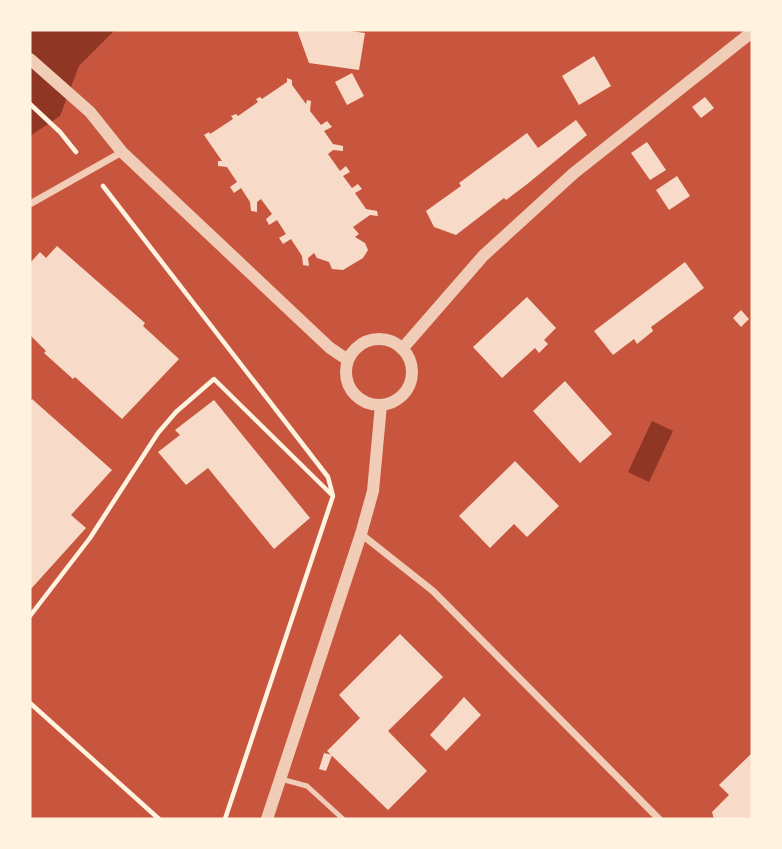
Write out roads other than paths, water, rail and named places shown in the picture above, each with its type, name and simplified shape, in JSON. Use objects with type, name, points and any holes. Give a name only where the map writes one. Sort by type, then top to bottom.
[{"type":"street","points":[[402,349],[483,256],[574,173],[752,32]]},
{"type":"street","points":[[30,59],[90,112],[122,152],[330,348],[348,360]]},
{"type":"street","points":[[30,204],[122,152]]},
{"type":"street","points":[[383,339],[402,349],[412,367],[412,378],[401,397],[381,405],[370,404],[352,391],[346,371],[348,360],[362,344],[383,339]]},
{"type":"street","points":[[267,819],[373,491],[381,405]]},
{"type":"street","points":[[361,534],[433,592],[659,819]]},
{"type":"lane","points":[[281,779],[307,786],[343,819]]}]
